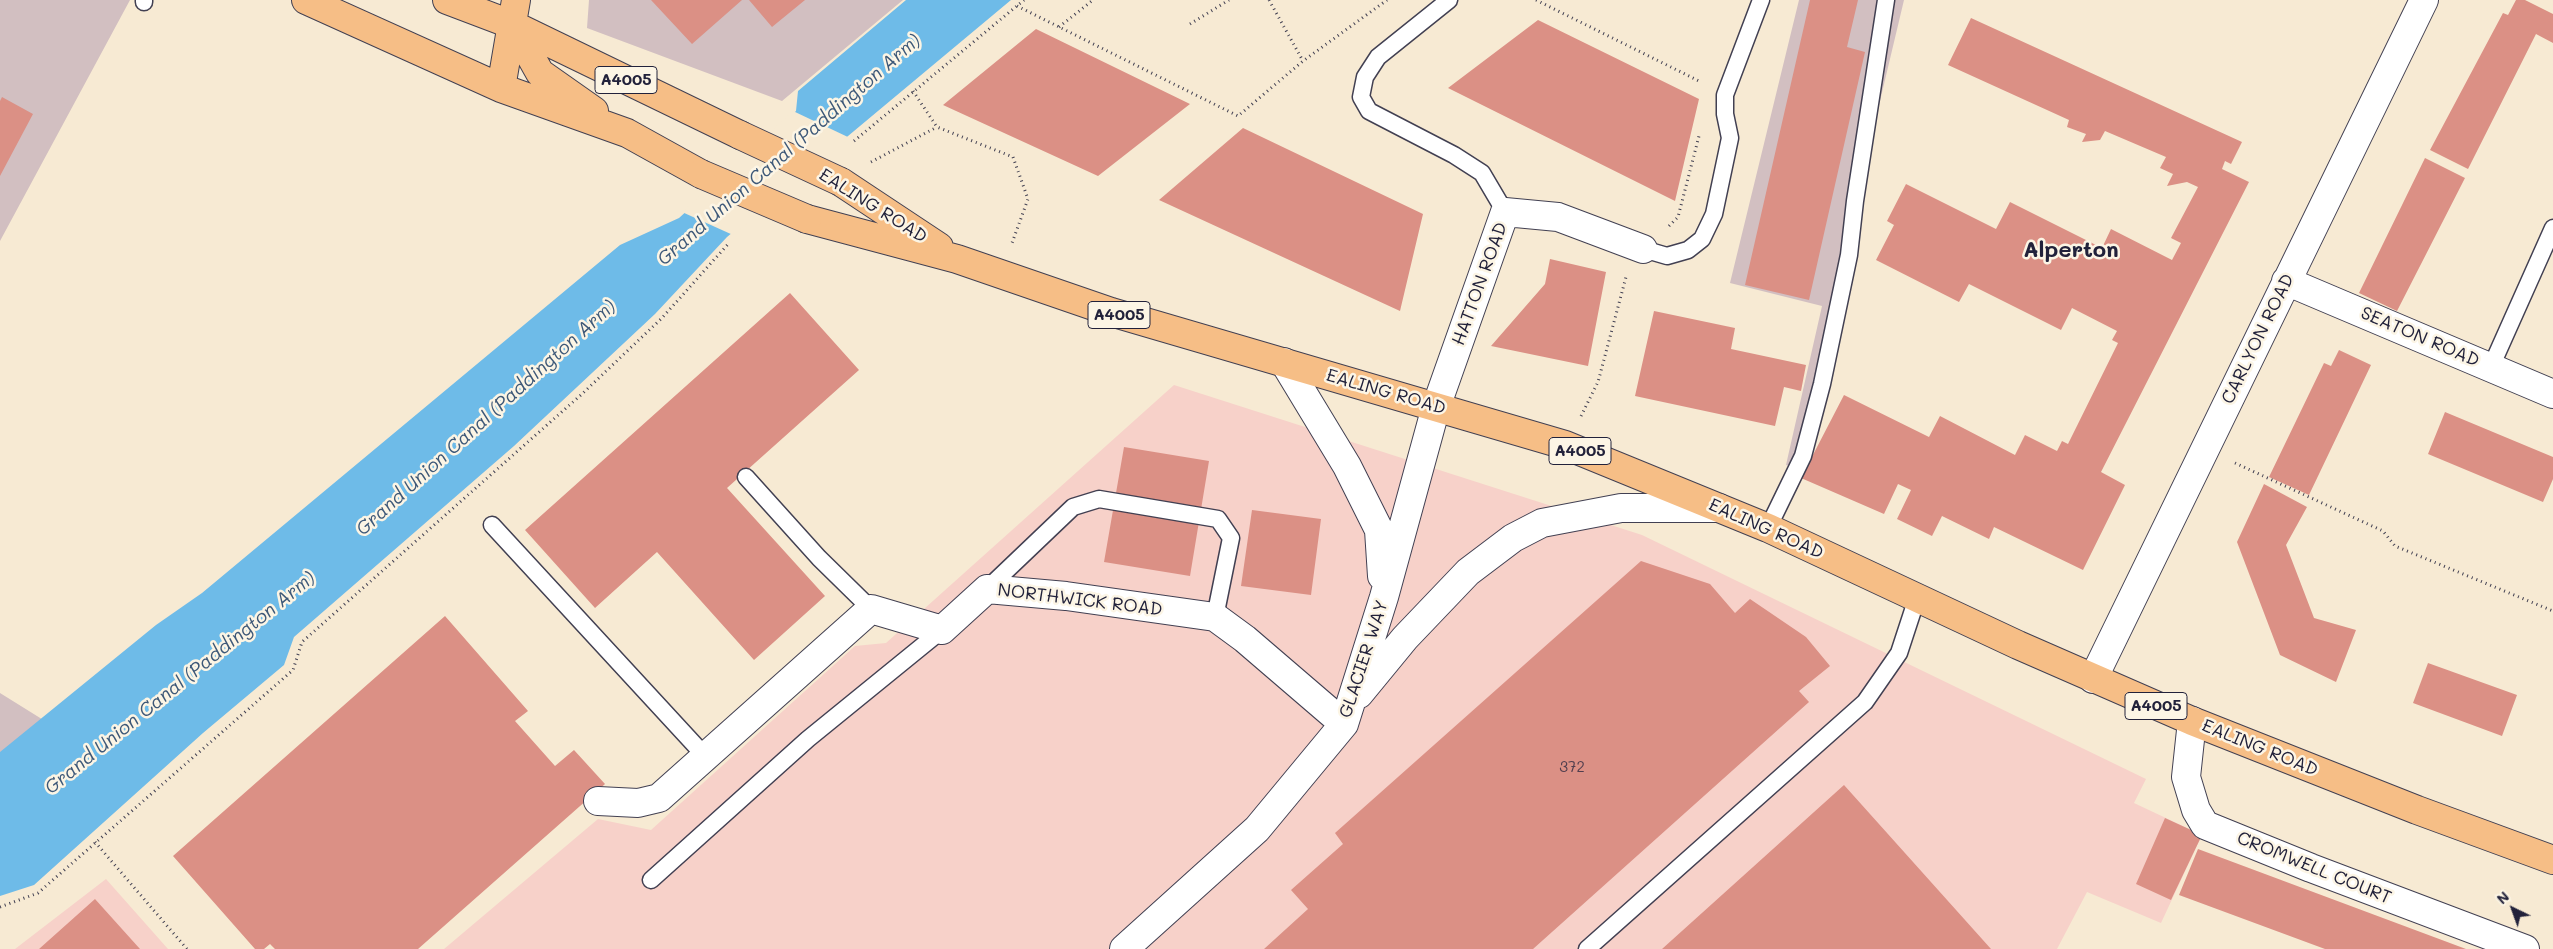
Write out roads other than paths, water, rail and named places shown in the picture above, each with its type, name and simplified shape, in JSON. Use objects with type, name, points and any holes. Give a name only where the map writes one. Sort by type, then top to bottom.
[{"type":"main road","name":"A4005","points":[[447,0],[514,13]]},
{"type":"main road","name":"A4005","points":[[312,1],[501,88]]},
{"type":"main road","points":[[501,88],[514,13]]},
{"type":"main road","points":[[514,13],[540,73],[627,133]]},
{"type":"main road","name":"EALING ROAD","points":[[514,13],[740,135],[842,182],[957,259]]},
{"type":"main road","name":"EALING ROAD","points":[[501,88],[627,133],[702,174],[806,219],[957,259],[1111,312],[1565,445],[1768,528],[2093,679],[2192,721],[2417,810],[2553,860]]},
{"type":"street","name":"CARLYON ROAD","points":[[2093,679],[2424,0]]},
{"type":"street","name":"HATTON ROAD","points":[[1436,407],[1505,212],[1558,218],[1643,249]]},
{"type":"street","name":"SEATON ROAD","points":[[2286,281],[2553,394]]},
{"type":"street","points":[[1284,362],[1347,466],[1379,530],[1384,598]]},
{"type":"street","name":"GLACIER WAY","points":[[1124,949],[1257,830],[1347,714],[1384,598],[1436,407]]},
{"type":"street","points":[[1347,714],[1405,638],[1446,594],[1468,572],[1513,538],[1542,523],[1621,508],[1719,508]]},
{"type":"street","name":"NORTHWICK ROAD","points":[[942,630],[987,589],[1066,596],[1215,617],[1347,714]]},
{"type":"street","points":[[598,800],[638,803],[659,798],[871,609],[942,630]]},
{"type":"street","name":"CROMWELL COURT","points":[[2192,721],[2186,776],[2196,810],[2205,824],[2311,868],[2525,949]]},
{"type":"lane","points":[[1449,0],[1378,57],[1365,77],[1362,96],[1369,111],[1454,155],[1482,173],[1505,212]]},
{"type":"lane","points":[[1643,249],[1667,256],[1688,250],[1702,239],[1714,214],[1730,138],[1725,114],[1725,95],[1761,0]]},
{"type":"lane","points":[[1768,528],[1803,456],[1822,384],[1849,255],[1855,201],[1886,0]]},
{"type":"lane","points":[[2491,367],[2553,228]]},
{"type":"lane","points":[[746,477],[819,558],[871,609]]},
{"type":"lane","points":[[987,589],[1073,508],[1099,500],[1218,518],[1231,538],[1215,617]]},
{"type":"lane","points":[[492,525],[705,756]]},
{"type":"lane","points":[[1587,949],[1865,702],[1900,652],[1917,598]]},
{"type":"lane","points":[[651,880],[808,739],[942,630]]},
{"type":"water","name":"Grand Union Canal (Paddington Arm)","points":[[906,0],[1011,0],[727,237],[655,314],[514,446],[294,637],[284,665],[203,733],[34,885],[0,896],[0,752],[156,625],[202,593],[620,245],[679,218],[796,111],[798,91]]},
{"type":"district","name":"Alperton","points":[[2071,250]]}]
